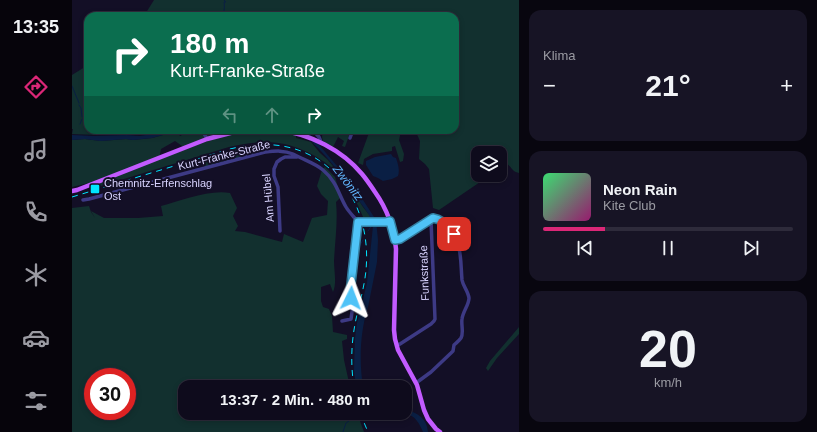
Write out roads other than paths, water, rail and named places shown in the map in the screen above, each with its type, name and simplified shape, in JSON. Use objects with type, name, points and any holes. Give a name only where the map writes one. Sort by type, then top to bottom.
[{"type":"main road","points":[[72,191],[207,139],[226,134]]},
{"type":"main road","points":[[297,134],[318,141],[343,156],[362,174],[379,198],[390,221],[395,240],[394,330],[397,345],[402,358],[416,383],[422,406],[428,419],[440,432]]},
{"type":"street","points":[[204,134],[207,139]]},
{"type":"street","points":[[316,134],[319,137],[318,141]]},
{"type":"street","points":[[350,138],[352,134]]},
{"type":"street","name":"Kurt-Franke-Straße","points":[[83,200],[265,152],[283,151],[310,161],[323,169],[337,186],[347,208],[358,222]]},
{"type":"street","name":"Am Hübel","points":[[280,231],[278,187],[274,176],[274,169],[280,159],[285,157],[298,157]]},
{"type":"street","points":[[416,383],[431,372],[453,351],[454,345],[462,335],[463,313],[469,298],[462,280],[458,243],[456,238],[451,230],[438,219],[433,218],[431,220]]},
{"type":"street","name":"Funkstraße","points":[[395,240],[400,239],[431,220],[434,322],[397,345]]},
{"type":"street","points":[[342,321],[351,319],[353,305],[350,293],[358,222],[390,221]]},
{"type":"water","points":[[166,134],[152,138],[133,140],[72,140],[72,135],[140,136]]},
{"type":"water","name":"Zwönitz","points":[[304,134],[310,134],[343,173],[376,220],[378,240],[377,262],[363,326],[361,347],[362,380],[355,380],[355,338],[357,323],[367,283],[373,226],[369,215],[343,177],[325,155]]},
{"type":"water","points":[[391,154],[397,160],[399,169],[398,176],[383,181],[373,176],[366,165],[366,161],[375,157]]},
{"type":"water","points":[[412,412],[418,414],[424,420],[428,432],[423,432],[412,417]]},
{"type":"waterway","points":[[223,12],[224,2],[226,2],[224,0]]},
{"type":"waterway","points":[[72,86],[79,103]]},
{"type":"waterway","points":[[79,105],[81,108],[82,117]]},
{"type":"waterway","points":[[80,124],[82,119]]},
{"type":"waterway","points":[[368,231],[372,225]]},
{"type":"waterway","points":[[357,250],[363,240]]},
{"type":"waterway","points":[[343,432],[346,423],[350,420]]},
{"type":"railway","points":[[72,197],[242,146],[277,145],[288,147],[299,150],[320,161],[343,182],[351,195],[358,209],[365,239],[367,255],[366,270],[352,344],[353,380]]},
{"type":"railway","points":[[363,420],[368,432]]},
{"type":"place","name":"Chemnitz-Erfenschlag Ost","points":[[95,189]]}]
